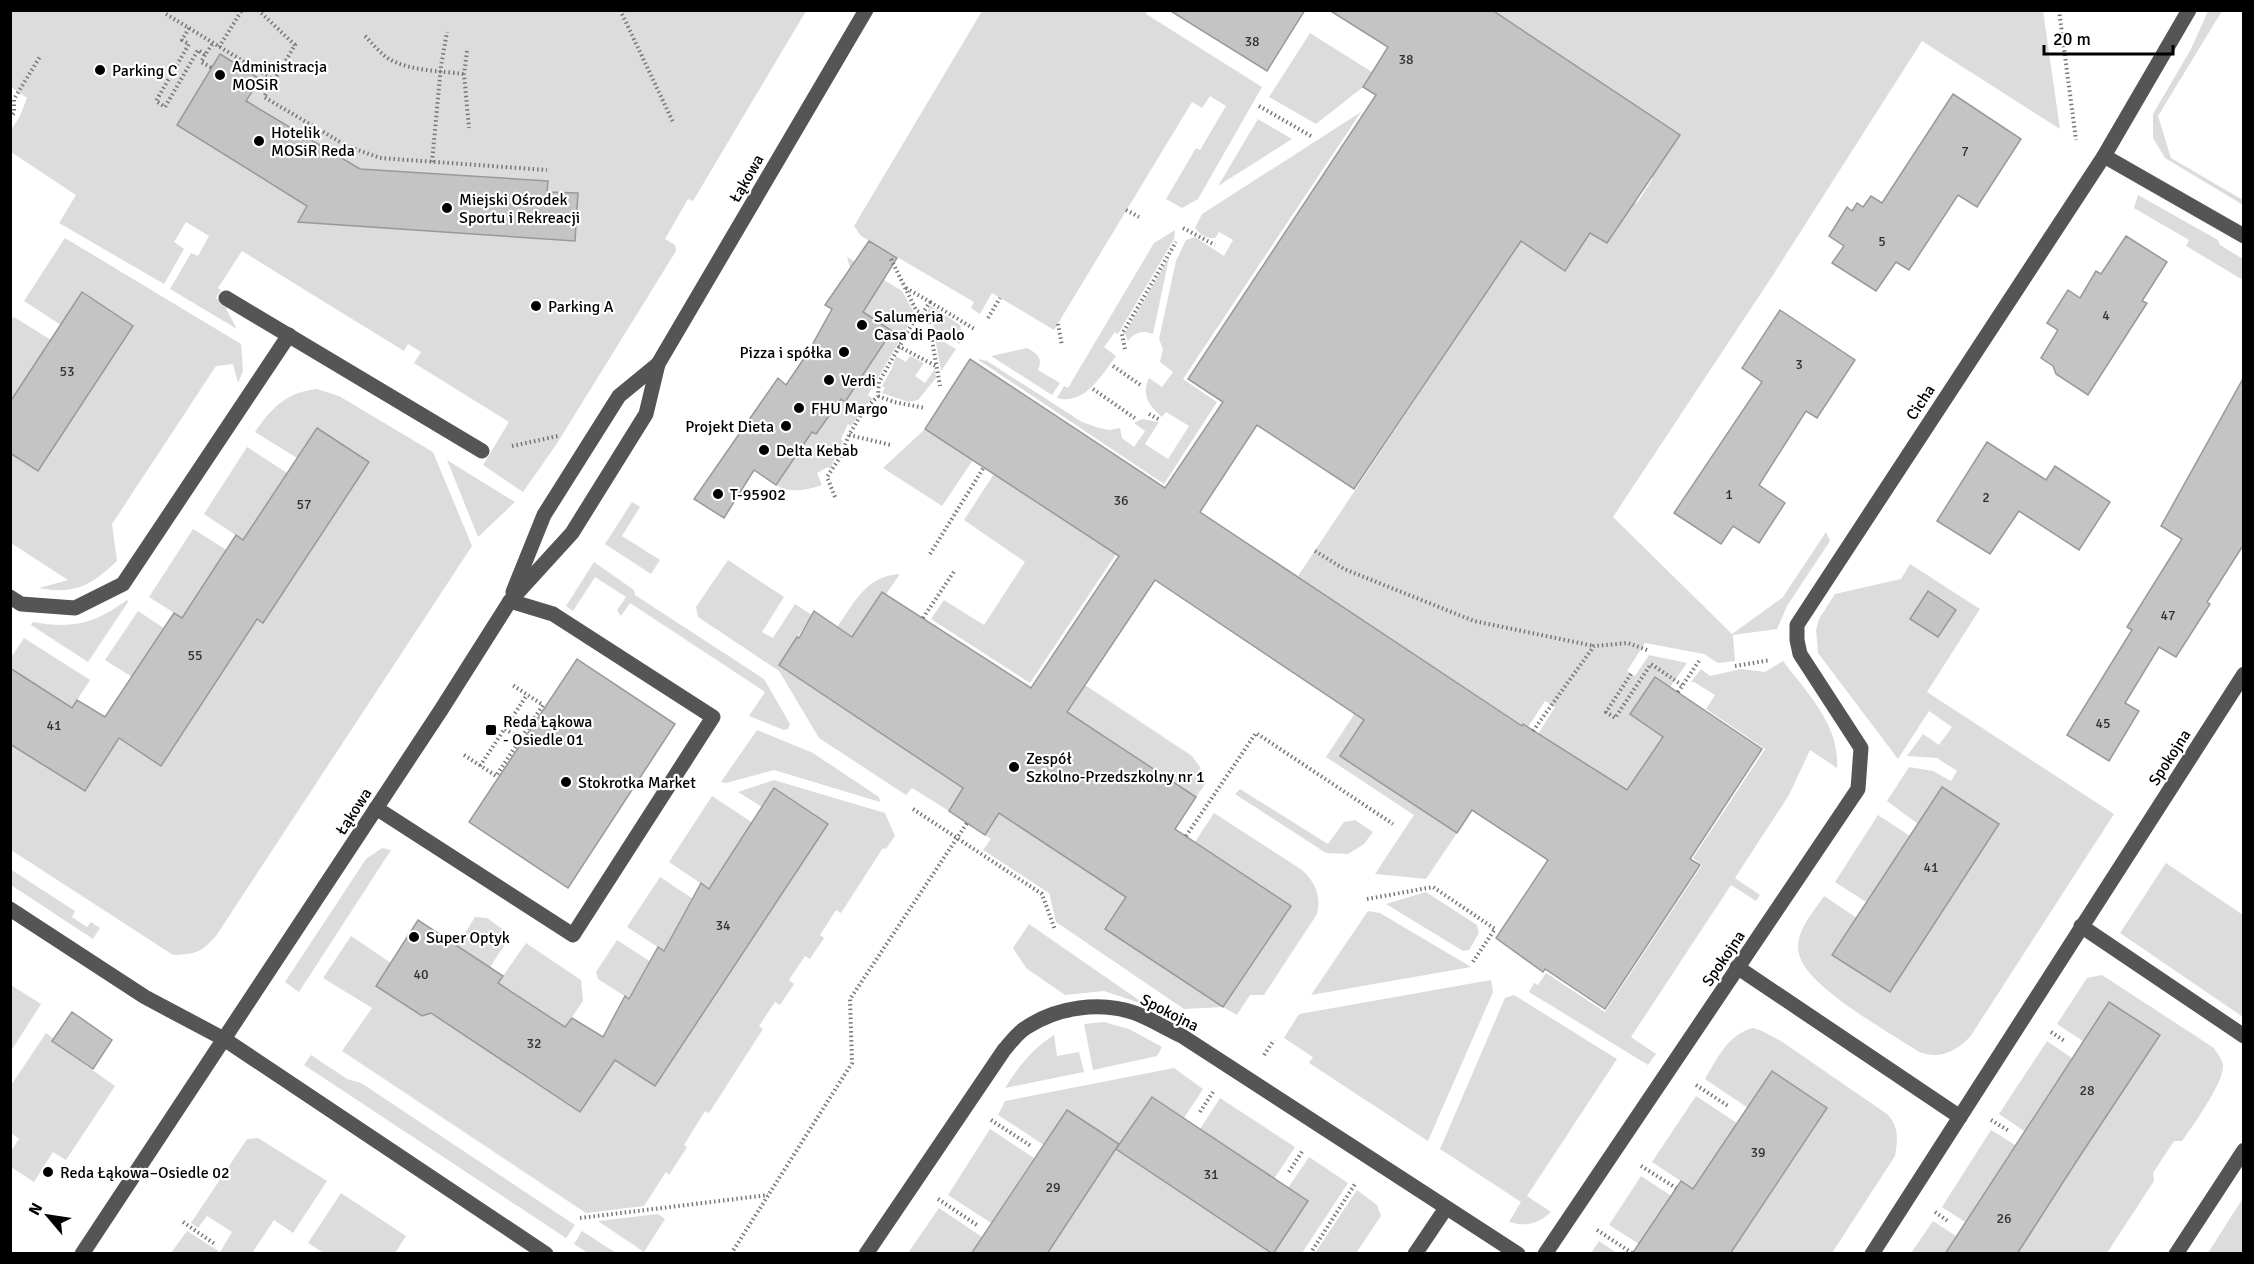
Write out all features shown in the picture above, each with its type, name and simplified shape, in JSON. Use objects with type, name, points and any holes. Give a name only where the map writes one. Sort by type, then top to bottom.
[{"type":"street","name":"Łąkowa","points":[[82,1254],[510,601],[572,532],[612,469],[646,414],[658,364],[866,10]]},
{"type":"street","name":"Cicha","points":[[1813,674],[1800,654],[1797,625],[1800,618],[2104,156],[2189,10]]},
{"type":"street","points":[[2104,156],[2244,236]]},
{"type":"street","points":[[226,298],[482,451]]},
{"type":"street","points":[[10,597],[21,604],[75,608],[123,584],[289,335]]},
{"type":"street","name":"Łąkowa","points":[[510,601],[544,515],[619,396],[658,364]]},
{"type":"street","points":[[376,808],[573,935],[580,925],[713,717],[554,614],[510,601]]},
{"type":"street","name":"Spokojna","points":[[1545,1254],[1858,789],[1861,748],[1813,674]]},
{"type":"street","name":"Spokojna","points":[[1872,1254],[2244,674]]},
{"type":"street","points":[[10,909],[145,997],[224,1039],[546,1254]]},
{"type":"street","points":[[2081,926],[2244,1036]]},
{"type":"street","points":[[1737,967],[1960,1117]]},
{"type":"street","name":"Spokojna","points":[[866,1254],[1004,1050],[1026,1027],[1052,1015],[1077,1008],[1098,1006],[1120,1008],[1138,1014],[1182,1036],[1518,1254]]},
{"type":"street","points":[[2176,1254],[2244,1150]]},
{"type":"street","points":[[1415,1254],[1446,1208]]},
{"type":"path","points":[[219,47],[242,10]]},
{"type":"path","points":[[258,10],[295,45],[264,97],[347,146],[380,158],[547,170]]},
{"type":"path","points":[[2059,10],[2077,136],[2074,147]]},
{"type":"path","points":[[166,14],[274,80]]},
{"type":"path","points":[[622,14],[673,122]]},
{"type":"path","points":[[189,28],[182,40],[189,44],[156,101],[165,107],[198,50],[206,55]]},
{"type":"path","points":[[432,162],[447,32]]},
{"type":"path","points":[[365,36],[390,59],[464,74]]},
{"type":"path","points":[[212,68],[201,62],[213,44]]},
{"type":"path","points":[[467,51],[464,74],[469,128]]},
{"type":"path","points":[[10,118],[14,113],[12,99],[41,55]]},
{"type":"path","points":[[1258,106],[1311,136]]},
{"type":"path","points":[[1126,210],[1139,218]]},
{"type":"path","points":[[1183,228],[1215,245]]},
{"type":"path","points":[[1125,349],[1122,334],[1176,242]]},
{"type":"path","points":[[891,259],[916,310],[928,317],[940,386]]},
{"type":"path","points":[[905,288],[976,330]]},
{"type":"path","points":[[988,318],[1000,298]]},
{"type":"path","points":[[835,497],[827,477],[839,459],[862,413],[878,396],[879,382],[889,367],[898,346],[930,302]]},
{"type":"path","points":[[1058,324],[1062,346]]},
{"type":"path","points":[[898,346],[937,367]]},
{"type":"path","points":[[1113,366],[1142,386]]},
{"type":"path","points":[[1093,389],[1136,419]]},
{"type":"path","points":[[878,396],[894,402],[925,408]]},
{"type":"path","points":[[1149,414],[1160,420]]},
{"type":"path","points":[[482,451],[493,451],[502,447],[567,434]]},
{"type":"path","points":[[849,435],[891,446]]},
{"type":"path","points":[[930,554],[984,467]]},
{"type":"path","points":[[1315,550],[1344,569],[1474,621],[1594,646],[1628,643],[1647,650]]},
{"type":"path","points":[[923,618],[955,570]]},
{"type":"path","points":[[1533,731],[1594,646]]},
{"type":"path","points":[[1678,692],[1699,661]]},
{"type":"path","points":[[1631,674],[1606,712],[1615,718],[1651,664],[1682,685]]},
{"type":"path","points":[[465,755],[496,776],[522,740],[543,705],[510,684]]},
{"type":"path","points":[[480,766],[527,695]]},
{"type":"path","points":[[505,729],[522,740]]},
{"type":"path","points":[[1186,836],[1256,733],[1393,824]]},
{"type":"path","points":[[913,809],[1042,894],[1055,930]]},
{"type":"path","points":[[731,1254],[852,1064],[850,999],[967,823]]},
{"type":"path","points":[[1367,899],[1433,886],[1495,928],[1472,963]]},
{"type":"path","points":[[2049,1031],[2066,1042]]},
{"type":"path","points":[[1693,1083],[1728,1106]]},
{"type":"path","points":[[1200,1112],[1217,1087]]},
{"type":"path","points":[[988,1118],[1031,1146]]},
{"type":"path","points":[[1991,1120],[2009,1131]]},
{"type":"path","points":[[1289,1172],[1306,1147]]},
{"type":"path","points":[[1640,1165],[1676,1188]]},
{"type":"path","points":[[1310,1254],[1357,1181]]},
{"type":"path","points":[[580,1218],[768,1195]]},
{"type":"path","points":[[936,1197],[977,1225]]},
{"type":"path","points":[[1932,1210],[1949,1222]]},
{"type":"path","points":[[183,1222],[216,1245]]},
{"type":"path","points":[[1597,1230],[1632,1253]]},
{"type":"shaded area","name":"Miejski Ośrodek Sportu i Rekreacji","points":[[11,11],[806,11],[693,201],[688,199],[665,239],[675,245],[676,251],[556,445],[523,492],[483,465],[509,422],[414,363],[421,352],[408,344],[404,351],[242,251],[218,288],[221,290],[216,298],[228,307],[226,309],[237,329],[170,289],[191,253],[198,256],[209,236],[186,222],[174,242],[184,249],[164,284],[59,223],[76,195],[11,152],[11,130],[27,98],[11,87]]},
{"type":"shaded area","points":[[982,11],[1147,11],[1146,14],[1262,87],[1198,199],[1182,208],[1166,199],[1196,148],[1200,150],[1226,106],[1210,96],[1202,108],[1192,102],[1054,330],[992,293],[980,314],[971,308],[974,302],[861,236],[854,226]]},
{"type":"shaded area","points":[[1492,11],[2043,11],[2060,129],[1922,41],[1773,275],[1613,517],[1732,634],[1783,597],[1826,532],[1830,541],[1787,606],[1777,629],[1733,635],[1735,661],[1718,663],[1704,654],[1645,643],[1627,671],[1635,676],[1649,655],[1687,663],[1670,687],[1655,677],[1630,714],[1663,737],[1614,809],[1609,779],[1538,734],[1555,707],[1545,701],[1528,727],[1523,724],[1522,726],[1298,576],[1521,241],[1590,233],[1607,243],[1635,202],[1637,203],[1653,178],[1651,177],[1680,135]]},
{"type":"shaded area","points":[[2208,11],[2222,11],[2158,116],[2171,158],[2243,200],[2243,205],[2165,158],[2153,138],[2153,114],[2191,49]]},
{"type":"shaded area","points":[[1310,33],[1372,72],[1363,87],[1316,124],[1269,97]]},
{"type":"shaded area","points":[[1361,112],[1183,379],[1217,402],[1164,484],[977,359],[987,361],[1082,422],[1109,430],[1120,428],[1122,438],[1134,447],[1145,431],[1134,423],[1142,419],[1159,422],[1145,444],[1168,459],[1189,426],[1166,412],[1162,417],[1150,404],[1146,390],[1149,378],[1162,387],[1173,372],[1160,362],[1163,349],[1159,339],[1176,261],[1186,240],[1195,237],[1224,256],[1233,240],[1219,232],[1215,238],[1199,233],[1195,228],[1202,214]]},
{"type":"shaded area","points":[[1258,119],[1292,139],[1218,186]]},
{"type":"shaded area","points":[[2138,195],[2218,240],[2220,245],[2243,259],[2243,280],[2186,246],[2189,240],[2134,208]]},
{"type":"shaded area","points":[[1175,230],[1174,239],[1118,334],[1115,332],[1104,347],[1116,356],[1098,380],[1084,393],[1067,399],[1057,398],[1064,386],[1068,388],[1154,243]]},
{"type":"shaded area","points":[[65,238],[241,344],[243,371],[238,383],[233,364],[216,366],[112,524],[117,561],[91,582],[73,589],[52,590],[39,588],[68,580],[11,543],[10,453],[38,471],[133,326],[82,292],[61,325],[24,301]]},
{"type":"shaded area","points":[[847,257],[902,291],[915,314],[868,395],[873,399],[851,426],[848,424],[830,469],[828,467],[817,473],[822,485],[805,490],[787,490],[776,485],[812,432],[816,434],[840,399],[845,401],[892,331],[853,305],[851,272]]},
{"type":"shaded area","points":[[1169,258],[1153,334],[1139,333],[1128,341],[1125,333]]},
{"type":"shaded area","points":[[931,306],[960,325],[963,339],[959,344],[954,340],[957,336],[945,329],[939,339],[956,349],[941,371],[931,315],[927,312]]},
{"type":"shaded area","points":[[14,317],[51,340],[11,402],[10,321]]},
{"type":"shaded area","points":[[1027,348],[1038,357],[1040,362],[1038,370],[1060,383],[1052,395],[991,356]]},
{"type":"shaded area","points":[[896,356],[906,362],[910,356],[924,363],[915,376],[925,383],[935,369],[936,378],[918,400],[908,402],[882,393],[885,388],[882,386]]},
{"type":"shaded area","points":[[317,389],[339,396],[433,452],[472,546],[216,936],[198,952],[173,955],[11,850],[10,744],[119,738],[161,766],[257,619],[263,623],[368,462],[317,428],[297,458],[255,432],[267,416],[288,398]]},
{"type":"shaded area","points":[[925,429],[973,460],[942,506],[883,468]]},
{"type":"shaded area","points":[[247,447],[287,473],[243,540],[204,514]]},
{"type":"shaded area","points":[[447,460],[515,502],[478,537]]},
{"type":"shaded area","points":[[994,474],[1116,554],[1030,683],[931,619],[944,600],[984,625],[1025,562],[964,520]]},
{"type":"shaded area","points":[[632,502],[640,507],[622,536],[660,560],[651,574],[605,544]]},
{"type":"shaded area","points":[[193,529],[233,554],[182,618],[149,597]]},
{"type":"shaded area","points":[[728,560],[784,597],[762,632],[773,638],[795,604],[812,615],[779,665],[963,788],[949,811],[912,788],[906,795],[819,738],[779,671],[698,617],[696,607]]},
{"type":"shaded area","points":[[594,562],[634,590],[635,595],[764,679],[790,724],[788,729],[784,730],[749,716],[765,692],[630,603],[621,616],[617,610],[626,597],[595,577],[573,611],[566,606]]},
{"type":"shaded area","points":[[1910,564],[1980,609],[1927,692],[2114,814],[1970,1037],[1947,1053],[1934,1055],[1919,1052],[1833,994],[1805,967],[1798,946],[1805,923],[1824,896],[1857,918],[1832,955],[1890,992],[1999,824],[1942,787],[1918,824],[1887,801],[1909,767],[1933,771],[1951,781],[1957,771],[1937,758],[1907,756],[1923,734],[1939,745],[1952,727],[1929,711],[1898,759],[1818,653],[1816,630],[1819,619],[1835,594],[1901,579]]},
{"type":"shaded area","points":[[900,574],[886,594],[882,592],[852,637],[837,627],[862,592],[870,585],[888,576]]},
{"type":"shaded area","points":[[127,600],[128,602],[88,662],[31,625],[33,622],[60,625],[83,623],[104,615]]},
{"type":"shaded area","points":[[138,611],[171,633],[140,682],[105,660]]},
{"type":"shaded area","points":[[24,638],[90,680],[72,708],[11,668],[10,659]]},
{"type":"shaded area","points":[[1783,661],[1828,724],[1837,752],[1837,768],[1810,750],[1789,795],[1735,878],[1760,895],[1756,901],[1731,885],[1631,1037],[1656,1054],[1648,1065],[1529,992],[1534,983],[1538,985],[1546,973],[1605,1012],[1702,865],[1693,858],[1765,749],[1706,709],[1715,695],[1691,682],[1701,669],[1710,676],[1741,669],[1765,672]]},
{"type":"shaded area","points":[[1085,685],[1192,756],[1200,767],[1205,784],[1196,797],[1068,712]]},
{"type":"shaded area","points":[[1355,713],[1364,720],[1340,756],[1457,833],[1426,879],[1375,874],[1414,815],[1326,757]]},
{"type":"shaded area","points":[[757,730],[813,753],[879,797],[880,802],[774,770],[726,783],[721,782]]},
{"type":"shaded area","points":[[774,780],[885,813],[895,836],[886,849],[883,848],[841,913],[836,910],[820,935],[824,938],[810,959],[805,956],[789,980],[794,984],[780,1005],[775,1002],[759,1026],[763,1029],[709,1113],[705,1111],[684,1145],[687,1147],[669,1175],[666,1172],[644,1206],[586,1213],[342,1051],[372,1008],[323,978],[351,936],[391,963],[376,986],[422,1016],[431,1013],[580,1112],[615,1060],[655,1086],[828,824],[775,789],[762,807],[738,792]]},
{"type":"shaded area","points":[[1240,789],[1328,844],[1344,822],[1355,820],[1373,832],[1364,844],[1348,854],[1326,853],[1235,794]]},
{"type":"shaded area","points":[[712,796],[753,823],[709,889],[669,862]]},
{"type":"shaded area","points":[[999,813],[1127,897],[1106,930],[1223,1007],[1184,1009],[1056,922],[1049,893],[983,850],[991,839],[985,835]]},
{"type":"shaded area","points":[[1214,813],[1302,870],[1311,880],[1318,896],[1317,914],[1264,995],[1250,995],[1237,1015],[1223,1007],[1195,842]]},
{"type":"shaded area","points":[[1878,815],[1910,836],[1866,902],[1835,882]]},
{"type":"shaded area","points":[[382,848],[391,850],[299,992],[285,982],[366,859]]},
{"type":"shaded area","points":[[2166,863],[2243,915],[2243,1017],[2120,933]]},
{"type":"shaded area","points":[[10,869],[75,911],[72,917],[87,927],[91,922],[100,928],[93,939],[11,885]]},
{"type":"shaded area","points":[[660,877],[699,903],[667,953],[627,927]]},
{"type":"shaded area","points":[[1426,892],[1477,925],[1479,933],[1469,950],[1463,951],[1386,904]]},
{"type":"shaded area","points":[[1368,911],[1380,913],[1471,967],[1311,995]]},
{"type":"shaded area","points":[[475,917],[487,918],[511,935],[485,975],[457,946]]},
{"type":"shaded area","points":[[1029,924],[1146,1005],[1104,991],[1065,995],[1026,968],[1013,948]]},
{"type":"shaded area","points":[[617,940],[657,966],[634,1002],[598,979],[596,972]]},
{"type":"shaded area","points":[[526,943],[581,980],[583,1001],[565,1027],[498,983]]},
{"type":"shaded area","points":[[2102,975],[2214,1048],[2223,1065],[2219,1082],[2182,1141],[2174,1141],[2153,1173],[2154,1181],[2107,1253],[2017,1254],[2159,1035],[2109,1002],[2083,1041],[2057,1024],[2087,978]]},
{"type":"shaded area","points":[[1491,980],[1493,992],[1428,1141],[1309,1063],[1313,1057],[1284,1038],[1299,1014]]},
{"type":"shaded area","points":[[11,985],[41,1004],[11,1051]]},
{"type":"shaded area","points":[[1514,995],[1617,1059],[1527,1196],[1551,1212],[1536,1222],[1527,1224],[1509,1222],[1521,1202],[1440,1149],[1505,998]]},
{"type":"shaded area","points":[[1104,1022],[1129,1029],[1162,1047],[1157,1056],[1093,1070],[1084,1024]]},
{"type":"shaded area","points":[[1753,1028],[1781,1041],[1887,1114],[1896,1128],[1895,1156],[1832,1253],[1730,1253],[1827,1108],[1772,1071],[1748,1108],[1705,1079],[1730,1042],[1744,1031]]},
{"type":"shaded area","points":[[46,1033],[54,1039],[53,1042],[115,1086],[66,1160],[53,1152],[34,1182],[11,1167],[11,1151],[19,1139],[11,1133],[10,1087]]},
{"type":"shaded area","points":[[1054,1035],[1057,1056],[1079,1052],[1084,1072],[1005,1088],[1026,1058]]},
{"type":"shaded area","points":[[2047,1041],[2072,1058],[2024,1131],[1999,1114]]},
{"type":"shaded area","points":[[311,1055],[347,1079],[361,1083],[575,1225],[566,1238],[304,1065]]},
{"type":"shaded area","points":[[1174,1068],[1203,1089],[1184,1118],[1152,1097],[1119,1144],[1067,1110],[1044,1145],[998,1115],[1005,1101]]},
{"type":"shaded area","points":[[1696,1096],[1737,1123],[1693,1189],[1652,1162]]},
{"type":"shaded area","points":[[1220,1098],[1295,1147],[1274,1179],[1200,1129]]},
{"type":"shaded area","points":[[990,1129],[1034,1158],[991,1223],[948,1195]]},
{"type":"shaded area","points":[[1991,1130],[2015,1145],[1965,1222],[1942,1207]]},
{"type":"shaded area","points":[[258,1138],[327,1181],[293,1233],[274,1220],[252,1253],[171,1253],[187,1231],[220,1252],[232,1232],[207,1216],[198,1228],[191,1223],[247,1139]]},
{"type":"shaded area","points":[[1116,1149],[1272,1253],[1047,1253]]},
{"type":"shaded area","points":[[1309,1157],[1348,1183],[1302,1253],[1273,1254],[1288,1188]]},
{"type":"shaded area","points":[[1641,1176],[1684,1204],[1652,1252],[1609,1225]]},
{"type":"shaded area","points":[[1357,1190],[1377,1205],[1381,1216],[1356,1253],[1315,1253]]},
{"type":"shaded area","points":[[341,1193],[406,1236],[395,1253],[324,1253],[308,1243]]},
{"type":"shaded area","points":[[2243,1198],[2243,1253],[2208,1253]]},
{"type":"shaded area","points":[[939,1208],[982,1237],[971,1253],[908,1253]]},
{"type":"shaded area","points":[[658,1214],[665,1219],[644,1252],[598,1221]]},
{"type":"shaded area","points":[[1933,1221],[1956,1236],[1945,1253],[1911,1253]]},
{"type":"shaded area","points":[[582,1231],[616,1253],[588,1253],[574,1244]]},
{"type":"shaded area","points":[[1599,1241],[1617,1253],[1591,1253]]},
{"type":"building","points":[[1169,10],[1305,10],[1267,71]]},
{"type":"building","points":[[1329,10],[1492,10],[1680,135],[1607,243],[1590,233],[1565,271],[1521,241],[1354,489],[1257,425],[1200,512],[1522,726],[1523,724],[1627,790],[1663,737],[1630,714],[1655,677],[1762,749],[1690,859],[1700,865],[1605,1009],[1545,969],[1543,972],[1496,938],[1548,860],[1472,810],[1457,833],[1340,756],[1364,720],[1155,580],[1067,712],[1196,797],[1175,829],[1291,906],[1223,1007],[1105,929],[1126,897],[999,813],[985,835],[949,811],[963,788],[779,665],[797,637],[799,638],[814,611],[852,637],[882,592],[1031,688],[1119,556],[925,429],[970,359],[1165,488],[1223,402],[1188,379],[1376,95],[1363,87],[1388,47]]},
{"type":"building","name":"Hotelik MOSiR Reda","points":[[220,54],[260,79],[246,101],[360,169],[548,181],[547,192],[578,193],[575,241],[298,222],[307,206],[177,125]]},
{"type":"building","points":[[1953,94],[2021,139],[1977,207],[1958,195],[1909,270],[1896,262],[1876,291],[1832,263],[1844,246],[1829,236],[1847,207],[1852,211],[1857,203],[1863,207],[1871,196],[1882,203]]},
{"type":"building","points":[[2126,236],[2167,262],[2142,301],[2147,303],[2088,395],[2056,374],[2053,366],[2041,358],[2058,330],[2047,323],[2068,290],[2080,298],[2096,271],[2101,274]]},
{"type":"building","points":[[869,241],[897,258],[863,312],[892,331],[845,402],[841,399],[816,434],[812,432],[776,485],[754,470],[724,518],[694,499],[778,378],[786,385],[807,354],[832,309],[825,305]]},
{"type":"building","points":[[82,292],[133,326],[38,471],[10,453],[10,402]]},
{"type":"building","points":[[1780,310],[1855,360],[1817,418],[1806,411],[1759,485],[1785,503],[1759,543],[1733,526],[1721,544],[1674,513],[1762,382],[1742,368]]},
{"type":"building","points":[[2244,377],[2244,544],[2207,602],[2210,604],[2176,657],[2159,647],[2125,703],[2139,711],[2109,761],[2067,735],[2132,630],[2127,627],[2182,539],[2161,526]]},
{"type":"building","points":[[317,428],[369,462],[263,623],[257,619],[161,766],[119,738],[85,791],[10,744],[10,668],[72,708],[77,700],[105,717],[174,613],[182,618],[236,535],[243,540]]},
{"type":"building","points":[[1987,442],[2046,480],[2055,466],[2110,502],[2079,550],[2019,511],[1990,554],[1937,521]]},
{"type":"building","points":[[1928,591],[1956,610],[1938,637],[1910,619]]},
{"type":"building","name":"Stokrotka Market","points":[[577,659],[675,724],[568,888],[469,822]]},
{"type":"building","points":[[1942,787],[1999,824],[1890,992],[1832,955]]},
{"type":"building","points":[[774,788],[828,824],[655,1086],[615,1060],[580,1112],[431,1013],[422,1016],[376,986],[418,920],[503,976],[498,983],[565,1027],[572,1018],[603,1037],[625,996],[629,999],[658,947],[664,951],[701,883],[709,889]]},
{"type":"building","points":[[2109,1002],[2160,1035],[2017,1254],[1945,1254]]},
{"type":"building","points":[[72,1012],[112,1040],[93,1069],[52,1041]]},
{"type":"building","points":[[1772,1071],[1827,1108],[1730,1254],[1632,1254],[1681,1181],[1693,1189]]},
{"type":"building","points":[[1152,1097],[1308,1201],[1273,1254],[1116,1149]]},
{"type":"building","points":[[1067,1110],[1119,1144],[1047,1254],[971,1254]]},
{"type":"place","name":"Parking C","points":[[100,70]]},
{"type":"place","name":"Administracja MOSiR","points":[[220,75]]},
{"type":"place","name":"Hotelik MOSiR Reda","points":[[259,141]]},
{"type":"place","name":"Miejski Ośrodek Sportu i Rekreacji","points":[[447,208]]},
{"type":"place","name":"Parking A","points":[[536,306]]},
{"type":"place","name":"Salumeria Casa di Paolo","points":[[862,325]]},
{"type":"place","name":"Pizza i spółka","points":[[844,352]]},
{"type":"place","name":"Verdi","points":[[829,380]]},
{"type":"place","name":"FHU Margo","points":[[799,408]]},
{"type":"place","name":"Projekt Dieta","points":[[786,426]]},
{"type":"place","name":"Delta Kebab","points":[[764,450]]},
{"type":"place","name":"T-95902","points":[[718,494]]},
{"type":"place","name":"Reda Łąkowa - Osiedle 01","points":[[491,730]]},
{"type":"place","name":"Zespół Szkolno-Przedszkolny nr 1","points":[[1014,767]]},
{"type":"place","name":"Stokrotka Market","points":[[566,782]]},
{"type":"place","name":"Super Optyk","points":[[414,937]]},
{"type":"place","name":"Reda Łąkowa–Osiedle 02","points":[[48,1172]]}]
